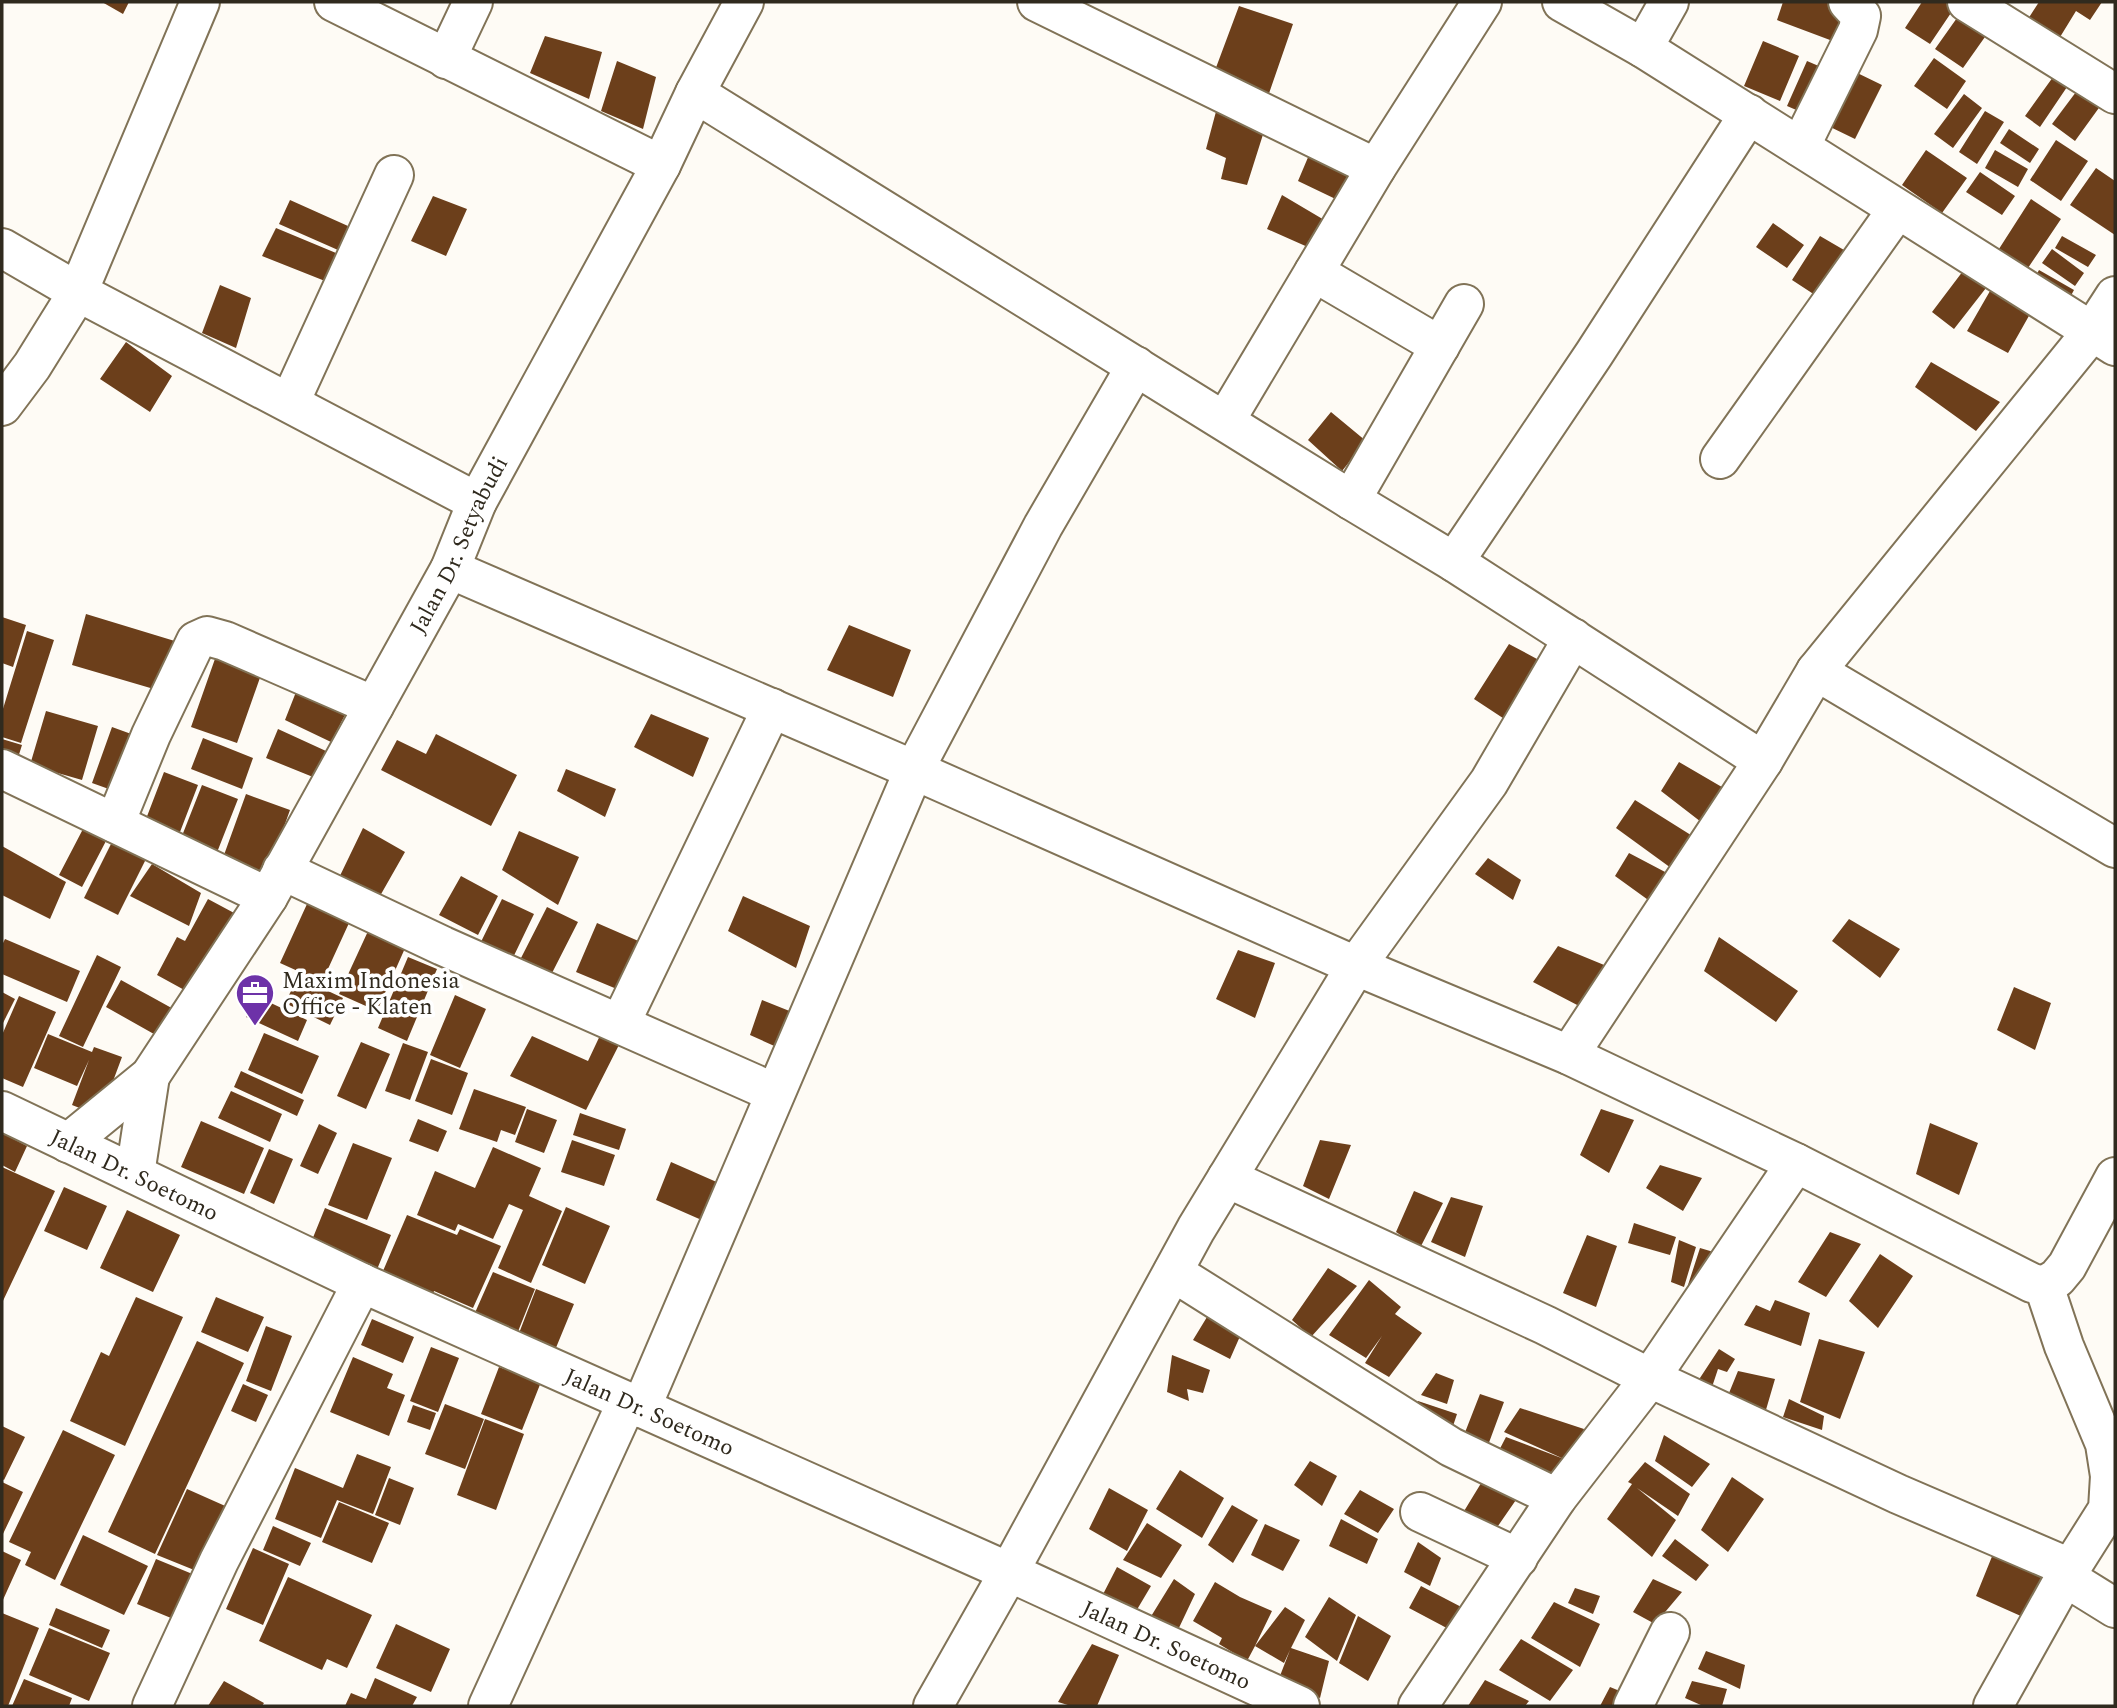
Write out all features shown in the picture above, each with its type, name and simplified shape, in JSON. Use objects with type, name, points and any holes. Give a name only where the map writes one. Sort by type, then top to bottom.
[{"type":"street","points":[[2,405],[32,366],[78,292],[200,2]]},
{"type":"street","points":[[334,2],[661,165]]},
{"type":"street","points":[[446,59],[473,2]]},
{"type":"street","name":"Jalan Dr. Setyabudi","points":[[68,1143],[150,1076],[275,884],[450,569],[477,502],[661,165],[695,93],[744,2]]},
{"type":"street","points":[[1037,2],[1376,168]]},
{"type":"street","points":[[1225,421],[1376,168],[1482,2]]},
{"type":"street","points":[[1562,2],[1643,48],[1749,114],[1896,210],[2103,339]]},
{"type":"street","points":[[1643,48],[1669,2]]},
{"type":"street","points":[[1800,147],[1858,30],[1861,16],[1848,2]]},
{"type":"street","points":[[1967,2],[2115,94]]},
{"type":"street","points":[[695,93],[1454,562],[1763,761]]},
{"type":"street","points":[[1454,562],[1594,354],[1749,114]]},
{"type":"street","points":[[290,402],[394,176]]},
{"type":"street","points":[[1720,458],[1896,210]]},
{"type":"street","points":[[2,248],[78,292],[477,502]]},
{"type":"street","points":[[1314,272],[1440,346]]},
{"type":"street","points":[[1569,1055],[1763,761],[1816,671],[2103,339],[2115,296]]},
{"type":"street","points":[[1351,500],[1464,304]]},
{"type":"street","points":[[488,1706],[634,1405],[775,1093],[914,770],[1043,526],[1136,366]]},
{"type":"street","points":[[450,569],[1356,965],[1569,1055],[1796,1163],[2032,1283],[2044,1286],[2057,1279],[2067,1266],[2115,1177]]},
{"type":"street","points":[[115,823],[151,735],[195,641],[207,636],[225,641],[374,706]]},
{"type":"street","points":[[933,1706],[1227,1178],[1356,965],[1489,782],[1573,638]]},
{"type":"street","points":[[1816,671],[2115,848]]},
{"type":"street","points":[[620,1024],[772,708]]},
{"type":"street","points":[[2,769],[115,823],[443,946],[775,1093]]},
{"type":"street","name":"Jalan Dr. Setyabudi","points":[[135,1174],[150,1076]]},
{"type":"street","name":"Jalan Dr. Soetomo","points":[[2,1111],[362,1283],[1009,1572],[1300,1706]]},
{"type":"street","points":[[1418,1706],[1557,1498],[1650,1378],[1796,1163]]},
{"type":"street","points":[[1227,1178],[1545,1325],[1650,1378],[2068,1573],[2115,1608]]},
{"type":"street","points":[[1173,1272],[1451,1447],[1557,1498]]},
{"type":"street","points":[[152,1706],[219,1561],[362,1283]]},
{"type":"street","points":[[1993,1706],[2068,1573],[2108,1510],[2110,1476],[2105,1444],[2064,1346],[2044,1286]]},
{"type":"street","points":[[1420,1512],[1518,1558]]},
{"type":"street","points":[[1633,1706],[1670,1632]]},
{"type":"building","points":[[102,2],[129,2],[123,14]]},
{"type":"building","points":[[1783,2],[1830,2],[1850,9],[1838,43],[1777,20]]},
{"type":"building","points":[[1922,2],[1957,4],[1930,44],[1905,28]]},
{"type":"building","points":[[2039,2],[2102,2],[2090,20],[2076,11],[2057,42],[2026,22]]},
{"type":"building","points":[[1239,6],[1293,24],[1266,102],[1214,73]]},
{"type":"building","points":[[1964,8],[1992,27],[1963,68],[1935,49]]},
{"type":"building","points":[[545,36],[602,52],[589,99],[530,73]]},
{"type":"building","points":[[1763,41],[1799,56],[1780,101],[1744,86]]},
{"type":"building","points":[[1934,58],[1966,81],[1947,109],[1914,86]]},
{"type":"building","points":[[617,61],[656,77],[643,129],[601,111]]},
{"type":"building","points":[[1807,61],[1828,70],[1808,115],[1787,106]]},
{"type":"building","points":[[1847,68],[1882,85],[1855,139],[1820,122]]},
{"type":"building","points":[[2053,77],[2067,87],[2040,127],[2025,116]]},
{"type":"building","points":[[2079,88],[2101,105],[2075,141],[2052,124]]},
{"type":"building","points":[[1964,94],[1982,108],[1953,148],[1934,134]]},
{"type":"building","points":[[1218,104],[1266,125],[1247,185],[1221,179],[1226,158],[1206,149]]},
{"type":"building","points":[[1985,111],[2004,122],[1977,164],[1959,152]]},
{"type":"building","points":[[2009,129],[2039,149],[2030,163],[2000,143]]},
{"type":"building","points":[[2056,140],[2088,161],[2061,201],[2030,180]]},
{"type":"building","points":[[1926,150],[1967,178],[1942,213],[1902,185]]},
{"type":"building","points":[[1995,150],[2028,169],[2018,187],[1985,168]]},
{"type":"building","points":[[1309,155],[1358,173],[1346,204],[1298,181]]},
{"type":"building","points":[[2096,168],[2115,181],[2115,235],[2070,205]]},
{"type":"building","points":[[1980,172],[2015,196],[2002,215],[1966,192]]},
{"type":"building","points":[[1282,195],[1331,224],[1319,252],[1267,229]]},
{"type":"building","points":[[433,196],[467,209],[446,256],[411,241]]},
{"type":"building","points":[[2031,199],[2061,219],[2026,271],[1997,252]]},
{"type":"building","points":[[290,200],[348,226],[338,250],[279,224]]},
{"type":"building","points":[[1773,223],[1804,245],[1787,268],[1756,247]]},
{"type":"building","points":[[276,228],[336,253],[325,281],[262,256]]},
{"type":"building","points":[[1820,236],[1844,250],[1815,295],[1792,280]]},
{"type":"building","points":[[2062,236],[2096,255],[2088,267],[2055,248]]},
{"type":"building","points":[[2052,249],[2084,273],[2075,286],[2042,263]]},
{"type":"building","points":[[2039,270],[2074,290],[2067,303],[2032,283]]},
{"type":"building","points":[[1963,271],[1986,288],[1954,329],[1932,312]]},
{"type":"building","points":[[220,285],[251,298],[236,348],[202,333]]},
{"type":"building","points":[[1990,291],[2030,314],[2008,353],[1967,331]]},
{"type":"building","points":[[126,342],[172,376],[150,412],[100,379]]},
{"type":"building","points":[[1931,362],[2000,402],[1976,431],[1915,387]]},
{"type":"building","points":[[1331,412],[1366,441],[1342,471],[1308,440]]},
{"type":"building","points":[[86,614],[178,642],[164,692],[72,665]]},
{"type":"building","points":[[2,617],[26,625],[13,667],[2,663]]},
{"type":"building","points":[[849,625],[911,650],[893,697],[827,670]]},
{"type":"building","points":[[27,631],[54,640],[21,743],[2,737],[2,712]]},
{"type":"building","points":[[1509,644],[1550,666],[1512,724],[1474,699]]},
{"type":"building","points":[[216,656],[262,672],[237,743],[191,727]]},
{"type":"building","points":[[296,692],[345,715],[331,742],[285,720]]},
{"type":"building","points":[[46,711],[98,726],[82,780],[30,765]]},
{"type":"building","points":[[651,714],[709,738],[693,777],[634,747]]},
{"type":"building","points":[[112,727],[145,739],[120,793],[92,783]]},
{"type":"building","points":[[278,729],[326,751],[313,777],[266,758]]},
{"type":"building","points":[[436,734],[517,775],[491,826],[381,770],[397,740],[426,754]]},
{"type":"building","points":[[203,738],[253,758],[242,789],[191,769]]},
{"type":"building","points":[[2,739],[22,745],[16,764],[2,760]]},
{"type":"building","points":[[1679,762],[1727,790],[1705,825],[1661,791]]},
{"type":"building","points":[[566,769],[616,789],[605,817],[557,791]]},
{"type":"building","points":[[164,772],[198,785],[175,845],[141,832]]},
{"type":"building","points":[[202,785],[238,799],[214,860],[178,846]]},
{"type":"building","points":[[246,794],[290,810],[264,882],[220,866]]},
{"type":"building","points":[[1635,800],[1694,837],[1671,868],[1616,828]]},
{"type":"building","points":[[363,828],[405,852],[376,903],[336,884]]},
{"type":"building","points":[[83,829],[106,841],[82,887],[59,875]]},
{"type":"building","points":[[519,831],[579,857],[558,905],[502,870]]},
{"type":"building","points":[[112,842],[146,859],[118,915],[84,898]]},
{"type":"building","points":[[2,846],[66,882],[50,919],[2,895]]},
{"type":"building","points":[[1629,853],[1667,873],[1651,902],[1615,876]]},
{"type":"building","points":[[1488,858],[1521,880],[1513,900],[1475,874]]},
{"type":"building","points":[[152,864],[201,893],[189,926],[130,896]]},
{"type":"building","points":[[461,876],[498,896],[478,935],[439,915]]},
{"type":"building","points":[[743,896],[810,926],[796,968],[728,931]]},
{"type":"building","points":[[208,899],[249,921],[188,992],[157,975],[177,937],[185,941]]},
{"type":"building","points":[[502,899],[534,914],[508,968],[476,952]]},
{"type":"building","points":[[307,904],[349,923],[322,982],[280,963]]},
{"type":"building","points":[[547,907],[578,922],[552,973],[521,958]]},
{"type":"building","points":[[1849,919],[1900,949],[1880,978],[1832,941]]},
{"type":"building","points":[[597,923],[643,943],[624,992],[576,972]]},
{"type":"building","points":[[369,929],[406,946],[377,1011],[339,994]]},
{"type":"building","points":[[1719,937],[1798,991],[1776,1022],[1704,971]]},
{"type":"building","points":[[5,939],[80,971],[67,1002],[2,974],[2,945]]},
{"type":"building","points":[[1558,946],[1609,967],[1581,1007],[1533,982]]},
{"type":"building","points":[[1238,950],[1275,963],[1255,1018],[1216,999]]},
{"type":"building","points":[[97,955],[121,967],[83,1047],[59,1036]]},
{"type":"building","points":[[408,957],[437,969],[407,1041],[378,1028]]},
{"type":"building","points":[[298,977],[343,998],[330,1025],[285,1003]]},
{"type":"building","points":[[121,980],[177,1011],[161,1038],[106,1007]]},
{"type":"building","points":[[2014,987],[2051,1003],[2035,1050],[1997,1030]]},
{"type":"building","points":[[2,992],[15,999],[2,1025]]},
{"type":"building","points":[[455,995],[486,1009],[460,1068],[430,1055]]},
{"type":"building","points":[[19,996],[56,1012],[23,1087],[2,1078],[2,1035]]},
{"type":"building","points":[[256,996],[307,1020],[298,1041],[246,1017]]},
{"type":"building","points":[[762,1000],[802,1016],[790,1053],[750,1035]]},
{"type":"building","points":[[604,1027],[623,1037],[586,1110],[510,1076],[532,1036],[588,1061]]},
{"type":"building","points":[[264,1033],[319,1056],[302,1094],[248,1070]]},
{"type":"building","points":[[48,1034],[92,1052],[94,1047],[122,1057],[100,1116],[72,1105],[89,1060],[77,1086],[34,1068]]},
{"type":"building","points":[[361,1042],[390,1054],[366,1109],[337,1096]]},
{"type":"building","points":[[403,1043],[428,1052],[410,1100],[385,1091]]},
{"type":"building","points":[[431,1059],[468,1073],[452,1115],[415,1101]]},
{"type":"building","points":[[241,1071],[304,1100],[297,1116],[234,1087]]},
{"type":"building","points":[[474,1089],[526,1107],[515,1135],[501,1130],[497,1142],[459,1129]]},
{"type":"building","points":[[231,1091],[282,1114],[270,1142],[218,1118]]},
{"type":"building","points":[[527,1109],[557,1120],[544,1153],[515,1142]]},
{"type":"building","points":[[1601,1109],[1634,1120],[1609,1173],[1580,1155]]},
{"type":"building","points":[[580,1113],[626,1129],[619,1150],[573,1135]]},
{"type":"building","points":[[418,1119],[447,1131],[438,1152],[409,1141]]},
{"type":"building","points":[[201,1121],[264,1148],[244,1194],[181,1167]]},
{"type":"building","points":[[1930,1123],[1978,1143],[1959,1195],[1916,1174]]},
{"type":"building","points":[[319,1124],[337,1133],[318,1174],[300,1166]]},
{"type":"building","points":[[2,1133],[27,1146],[15,1172],[2,1165]]},
{"type":"building","points":[[572,1140],[615,1155],[604,1186],[561,1172]]},
{"type":"building","points":[[1320,1140],[1351,1145],[1329,1199],[1303,1186]]},
{"type":"building","points":[[353,1143],[392,1158],[367,1220],[328,1205]]},
{"type":"building","points":[[493,1147],[541,1168],[529,1196],[562,1211],[531,1283],[498,1268],[523,1210],[509,1204],[493,1239],[458,1224],[455,1231],[417,1215],[435,1171],[475,1188]]},
{"type":"building","points":[[269,1149],[293,1159],[274,1204],[250,1193]]},
{"type":"building","points":[[671,1162],[728,1187],[713,1225],[656,1200]]},
{"type":"building","points":[[1660,1165],[1702,1178],[1683,1211],[1646,1188]]},
{"type":"building","points":[[2,1167],[55,1191],[2,1303]]},
{"type":"building","points":[[64,1187],[107,1206],[87,1250],[44,1231]]},
{"type":"building","points":[[1414,1191],[1443,1203],[1420,1248],[1396,1232]]},
{"type":"building","points":[[1451,1197],[1483,1206],[1465,1257],[1431,1242]]},
{"type":"building","points":[[566,1207],[610,1226],[585,1284],[542,1265]]},
{"type":"building","points":[[325,1208],[391,1235],[376,1272],[310,1245]]},
{"type":"building","points":[[127,1210],[180,1235],[153,1292],[100,1268]]},
{"type":"building","points":[[407,1215],[457,1235],[460,1229],[501,1246],[473,1308],[434,1291],[431,1299],[380,1278]]},
{"type":"building","points":[[1634,1223],[1676,1237],[1670,1255],[1628,1243]]},
{"type":"building","points":[[1830,1232],[1861,1244],[1826,1297],[1798,1282]]},
{"type":"building","points":[[1587,1235],[1617,1246],[1596,1307],[1563,1293]]},
{"type":"building","points":[[1679,1240],[1696,1247],[1684,1287],[1671,1282]]},
{"type":"building","points":[[1700,1248],[1727,1256],[1702,1289],[1688,1285]]},
{"type":"building","points":[[1880,1254],[1913,1276],[1878,1328],[1849,1301]]},
{"type":"building","points":[[1328,1268],[1357,1286],[1311,1337],[1292,1320]]},
{"type":"building","points":[[493,1272],[535,1289],[517,1334],[474,1315]]},
{"type":"building","points":[[1369,1280],[1401,1307],[1395,1314],[1422,1333],[1389,1377],[1365,1363],[1382,1336],[1366,1358],[1329,1335]]},
{"type":"building","points":[[536,1289],[574,1304],[553,1355],[516,1341]]},
{"type":"building","points":[[136,1297],[183,1317],[125,1446],[70,1421],[101,1352],[109,1356]]},
{"type":"building","points":[[216,1297],[264,1317],[248,1352],[201,1332]]},
{"type":"building","points":[[1775,1300],[1810,1313],[1801,1346],[1744,1325],[1756,1305],[1770,1311]]},
{"type":"building","points":[[1207,1317],[1241,1334],[1230,1359],[1193,1340]]},
{"type":"building","points":[[372,1319],[414,1337],[403,1363],[361,1345]]},
{"type":"building","points":[[266,1326],[292,1336],[271,1391],[246,1381]]},
{"type":"building","points":[[1819,1339],[1865,1352],[1840,1419],[1800,1402]]},
{"type":"building","points":[[197,1341],[244,1363],[155,1554],[108,1532]]},
{"type":"building","points":[[431,1347],[459,1358],[438,1412],[410,1401]]},
{"type":"building","points":[[1719,1349],[1735,1359],[1727,1372],[1718,1369],[1710,1393],[1696,1384]]},
{"type":"building","points":[[1172,1355],[1210,1370],[1203,1393],[1187,1389],[1189,1401],[1167,1392]]},
{"type":"building","points":[[353,1357],[393,1374],[387,1388],[405,1395],[389,1436],[330,1412]]},
{"type":"building","points":[[499,1367],[541,1382],[522,1430],[481,1414]]},
{"type":"building","points":[[1738,1371],[1775,1379],[1763,1420],[1716,1389],[1729,1393]]},
{"type":"building","points":[[1436,1373],[1454,1380],[1447,1404],[1421,1395]]},
{"type":"building","points":[[243,1384],[268,1395],[256,1422],[231,1411]]},
{"type":"building","points":[[1480,1394],[1504,1402],[1487,1448],[1464,1435]]},
{"type":"building","points":[[1789,1399],[1824,1416],[1822,1430],[1783,1417]]},
{"type":"building","points":[[1418,1401],[1457,1414],[1449,1438],[1410,1414]]},
{"type":"building","points":[[445,1404],[484,1419],[465,1469],[425,1454]]},
{"type":"building","points":[[413,1405],[436,1413],[430,1430],[407,1422]]},
{"type":"building","points":[[1520,1408],[1584,1429],[1576,1464],[1555,1492],[1494,1460],[1506,1437],[1564,1459],[1504,1432]]},
{"type":"building","points":[[485,1419],[524,1434],[496,1510],[457,1495]]},
{"type":"building","points":[[2,1426],[25,1437],[4,1480],[2,1479]]},
{"type":"building","points":[[63,1430],[115,1455],[55,1580],[25,1565],[31,1552],[9,1542]]},
{"type":"building","points":[[1664,1435],[1710,1464],[1692,1487],[1655,1461]]},
{"type":"building","points":[[357,1454],[391,1467],[373,1514],[337,1500],[321,1538],[275,1519],[295,1468],[343,1488]]},
{"type":"building","points":[[1310,1461],[1337,1476],[1322,1506],[1294,1485]]},
{"type":"building","points":[[1645,1462],[1690,1494],[1678,1516],[1637,1488],[1676,1520],[1652,1557],[1607,1519],[1632,1484],[1628,1482]]},
{"type":"building","points":[[1180,1470],[1224,1498],[1202,1538],[1156,1509]]},
{"type":"building","points":[[1732,1477],[1764,1499],[1728,1552],[1701,1530]]},
{"type":"building","points":[[389,1478],[414,1488],[400,1525],[375,1515]]},
{"type":"building","points":[[1483,1480],[1518,1497],[1489,1539],[1458,1521]]},
{"type":"building","points":[[2,1482],[23,1492],[2,1536]]},
{"type":"building","points":[[1109,1488],[1148,1510],[1127,1551],[1089,1529]]},
{"type":"building","points":[[187,1489],[241,1513],[209,1576],[157,1555]]},
{"type":"building","points":[[1360,1490],[1394,1509],[1378,1533],[1344,1514]]},
{"type":"building","points":[[339,1502],[389,1523],[372,1563],[322,1542]]},
{"type":"building","points":[[1232,1505],[1258,1520],[1233,1563],[1208,1545]]},
{"type":"building","points":[[1341,1519],[1378,1539],[1367,1564],[1329,1546]]},
{"type":"building","points":[[1147,1523],[1182,1545],[1161,1578],[1123,1560]]},
{"type":"building","points":[[1265,1524],[1300,1540],[1283,1571],[1251,1555]]},
{"type":"building","points":[[273,1526],[311,1543],[300,1566],[263,1550]]},
{"type":"building","points":[[83,1535],[148,1566],[124,1615],[60,1585]]},
{"type":"building","points":[[1675,1539],[1709,1565],[1696,1581],[1662,1556]]},
{"type":"building","points":[[1418,1542],[1441,1558],[1430,1586],[1404,1572]]},
{"type":"building","points":[[253,1548],[289,1564],[263,1625],[226,1609]]},
{"type":"building","points":[[2,1551],[21,1560],[2,1602]]},
{"type":"building","points":[[1993,1554],[2051,1579],[2032,1621],[1976,1596]]},
{"type":"building","points":[[156,1559],[207,1580],[188,1625],[137,1604]]},
{"type":"building","points":[[1117,1567],[1151,1586],[1132,1618],[1098,1604]]},
{"type":"building","points":[[288,1577],[372,1615],[347,1668],[327,1659],[322,1670],[259,1641]]},
{"type":"building","points":[[1174,1579],[1195,1594],[1177,1632],[1150,1618]]},
{"type":"building","points":[[1653,1579],[1682,1592],[1655,1624],[1633,1612]]},
{"type":"building","points":[[1215,1582],[1272,1611],[1247,1661],[1219,1644],[1222,1638],[1193,1621]]},
{"type":"building","points":[[1421,1586],[1469,1611],[1458,1634],[1409,1608]]},
{"type":"building","points":[[1575,1588],[1600,1596],[1593,1614],[1568,1603]]},
{"type":"building","points":[[1329,1597],[1356,1615],[1337,1661],[1305,1637]]},
{"type":"building","points":[[1554,1602],[1600,1624],[1580,1667],[1531,1638]]},
{"type":"building","points":[[1285,1607],[1305,1620],[1291,1648],[1329,1661],[1320,1698],[1278,1681],[1290,1650],[1284,1663],[1255,1646]]},
{"type":"building","points":[[56,1608],[110,1630],[102,1648],[49,1625]]},
{"type":"building","points":[[2,1613],[39,1628],[8,1706],[2,1706]]},
{"type":"building","points":[[1358,1616],[1391,1636],[1368,1681],[1339,1663]]},
{"type":"building","points":[[396,1624],[450,1649],[431,1692],[376,1668]]},
{"type":"building","points":[[49,1628],[110,1653],[89,1701],[29,1675]]},
{"type":"building","points":[[1521,1639],[1573,1670],[1550,1701],[1499,1670]]},
{"type":"building","points":[[1092,1644],[1119,1655],[1097,1706],[1071,1706],[1058,1702]]},
{"type":"building","points":[[1706,1651],[1745,1665],[1740,1689],[1698,1669]]},
{"type":"building","points":[[375,1678],[417,1697],[412,1706],[345,1706],[351,1693],[366,1699]]},
{"type":"building","points":[[24,1679],[72,1698],[69,1706],[12,1706]]},
{"type":"building","points":[[1485,1680],[1529,1701],[1525,1706],[1468,1706]]},
{"type":"building","points":[[224,1681],[264,1703],[262,1706],[208,1706]]},
{"type":"building","points":[[1692,1681],[1727,1689],[1722,1706],[1703,1706],[1685,1698]]},
{"type":"building","points":[[1610,1687],[1632,1696],[1627,1706],[1600,1706]]},
{"type":"place","name":"Maxim Indonesia Office - Klaten","points":[[255,1027]]}]
